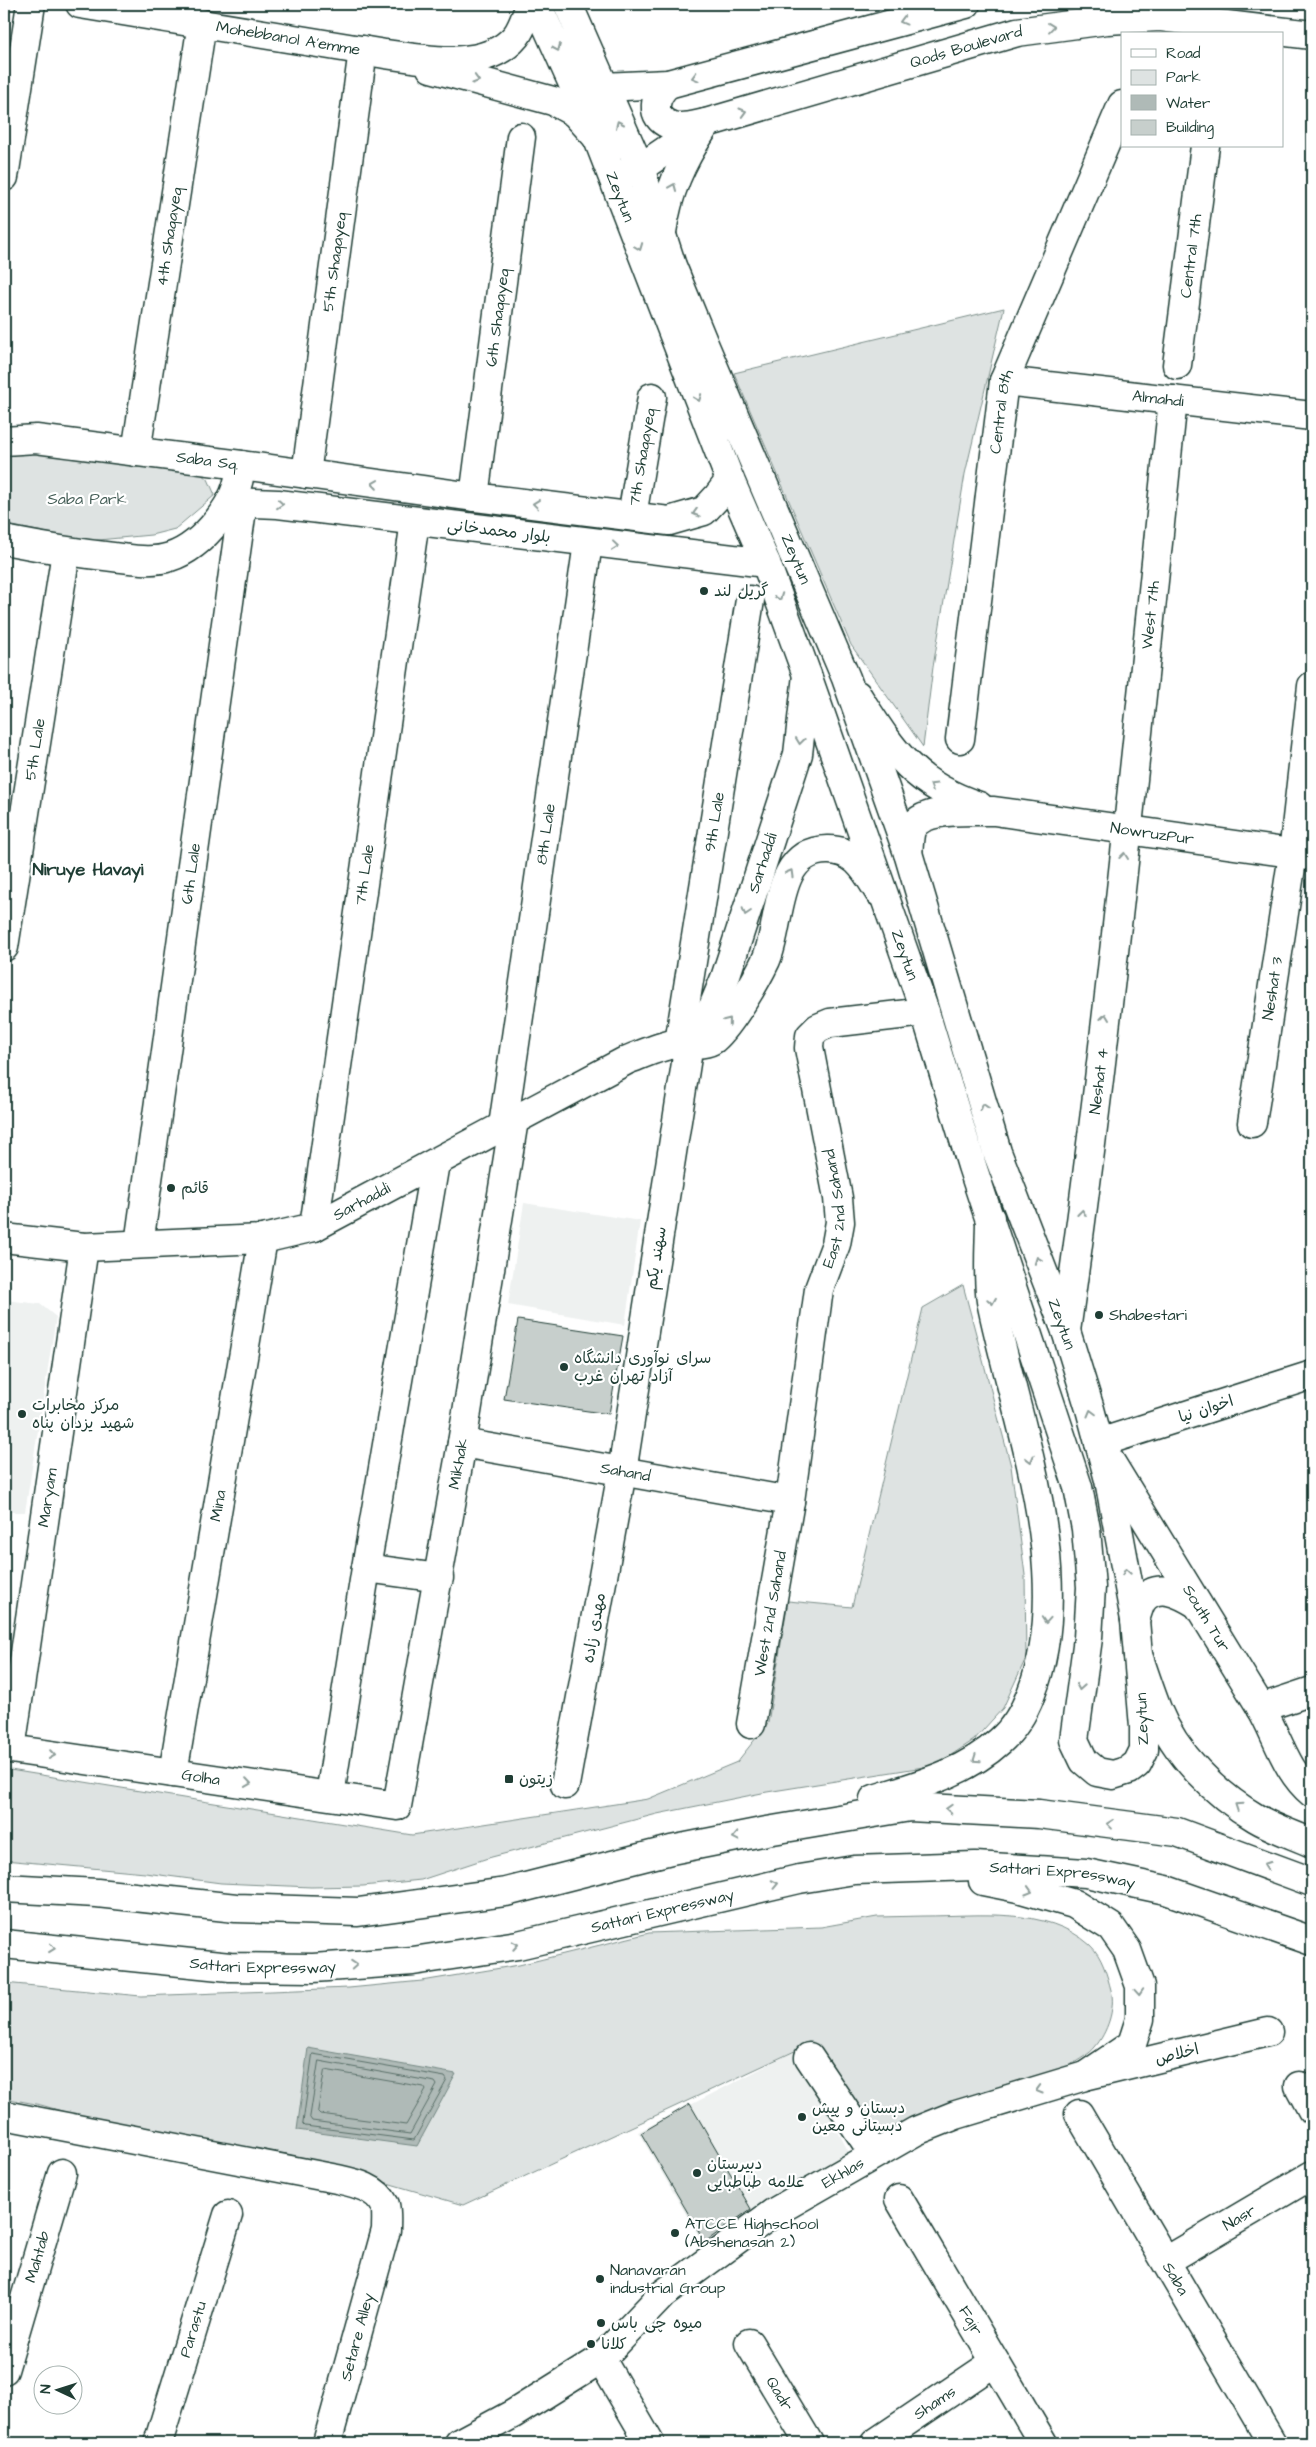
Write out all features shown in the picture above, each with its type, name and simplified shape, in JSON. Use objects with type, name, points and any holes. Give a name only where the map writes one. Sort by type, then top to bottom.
[{"type":"main road","points":[[4,176],[31,4]]},
{"type":"main road","name":"Mohebbanol A'emme","points":[[80,4],[371,52]]},
{"type":"main road","points":[[371,52],[426,59],[466,59],[491,55],[501,49],[516,35],[531,4]]},
{"type":"main road","name":"Zeytun","points":[[537,4],[599,142],[730,480],[766,563],[808,675],[925,1012],[1078,1487],[1086,1529],[1091,1587],[1088,1638],[1074,1740],[1084,1761],[1097,1772],[1113,1775],[1129,1770],[1137,1764],[1144,1750],[1135,1620],[1118,1522],[1099,1443],[1066,1331],[997,1152],[908,853],[846,678],[704,344],[661,234],[640,168],[568,4]]},
{"type":"main road","points":[[603,87],[668,84],[966,4]]},
{"type":"main road","name":"Qods Boulevard","points":[[612,178],[640,168],[706,123],[1017,32],[1108,20],[1273,32]]},
{"type":"main road","name":"4th Shaqayeq","points":[[136,452],[202,23]]},
{"type":"main road","name":"Qods Boulevard","points":[[1284,33],[1312,35]]},
{"type":"main road","points":[[371,52],[553,101],[575,113],[588,124],[599,142]]},
{"type":"main road","name":"5th Shaqayeq","points":[[306,474],[371,52]]},
{"type":"main road","points":[[668,84],[658,94],[655,101],[661,120],[676,126],[706,123]]},
{"type":"main road","name":"Central 8th","points":[[960,739],[1004,381],[1121,107]]},
{"type":"main road","points":[[661,234],[666,201],[686,156],[706,123]]},
{"type":"main road","name":"6th Shaqayeq","points":[[474,497],[521,137]]},
{"type":"main road","name":"Central 7th","points":[[1177,365],[1205,148]]},
{"type":"main road","name":"Almahdi","points":[[1004,381],[1312,416]]},
{"type":"main road","name":"7th Shaqayeq","points":[[643,517],[652,397]]},
{"type":"main road","name":"West 7th","points":[[1127,829],[1173,400]]},
{"type":"main road","name":"Saba Sq.","points":[[4,441],[36,439],[241,465],[237,502],[212,528],[188,548],[170,558],[148,560],[66,552],[4,540]]},
{"type":"main road","name":"بلوار محمدخانی","points":[[241,465],[474,497],[669,521],[704,511],[730,480]]},
{"type":"main road","name":"بلوار محمدخانی","points":[[237,502],[278,504],[588,543],[766,563]]},
{"type":"main road","name":"6th Lale","points":[[139,1244],[237,502]]},
{"type":"main road","points":[[643,517],[660,524],[663,530],[662,540],[650,550]]},
{"type":"main road","name":"7th Lale","points":[[314,1228],[415,521]]},
{"type":"main road","name":"8th Lale","points":[[509,1123],[588,543]]},
{"type":"main road","name":"5th Lale","points":[[4,947],[66,552]]},
{"type":"main road","name":"9th Lale","points":[[684,1044],[750,600]]},
{"type":"main road","name":"Sarhaddi","points":[[684,1044],[713,1007],[725,978],[798,754],[808,675]]},
{"type":"main road","name":"NowruzPur","points":[[846,678],[895,752],[922,779],[951,797],[994,811]]},
{"type":"main road","name":"Neshat 3","points":[[1252,1123],[1302,855],[1312,686]]},
{"type":"main road","name":"NowruzPur","points":[[908,853],[911,829],[923,816],[943,812],[994,811],[1302,855]]},
{"type":"main road","name":"Neshat 4","points":[[1066,1331],[1080,1230],[1127,829]]},
{"type":"main road","name":"Sarhaddi","points":[[4,1238],[84,1247],[263,1239],[314,1228],[627,1060],[684,1044],[705,1043],[714,1039],[736,1011],[767,958],[786,878],[794,865],[806,855],[820,850],[835,850],[850,854],[861,864],[885,901]]},
{"type":"main road","name":"East 2nd Sahand","points":[[790,1501],[820,1289],[836,1244],[840,1222],[838,1198],[809,1048],[810,1036],[818,1028],[830,1023],[925,1012]]},
{"type":"main road","name":"سهند يكم","points":[[622,1472],[684,1044]]},
{"type":"main road","name":"Mikhak","points":[[397,1806],[462,1444],[509,1123]]},
{"type":"main road","points":[[330,1795],[366,1568],[435,1164]]},
{"type":"main road","points":[[767,1831],[929,1782],[972,1762],[1001,1740],[1022,1715],[1036,1682],[1044,1647],[1047,1604],[1045,1546],[1032,1467],[991,1298],[990,1218]]},
{"type":"main road","name":"Mina","points":[[173,1773],[263,1239]]},
{"type":"main road","name":"Maryam","points":[[7,1749],[84,1247]]},
{"type":"main road","name":"اخوان نیا","points":[[1099,1443],[1312,1376]]},
{"type":"main road","name":"South Tur","points":[[1099,1443],[1261,1708],[1285,1758],[1303,1786],[1312,1794]]},
{"type":"main road","name":"Sahand","points":[[462,1444],[790,1501]]},
{"type":"main road","name":"مهدی زاده","points":[[565,1785],[622,1472]]},
{"type":"main road","name":"West 2nd Sahand","points":[[751,1724],[790,1501]]},
{"type":"main road","points":[[366,1568],[439,1578]]},
{"type":"main road","points":[[1135,1620],[1143,1600],[1154,1592],[1166,1590],[1182,1594],[1197,1604]]},
{"type":"main road","points":[[1138,1655],[1158,1711],[1172,1737],[1198,1772],[1226,1798],[1257,1819],[1312,1843]]},
{"type":"main road","points":[[1261,1708],[1312,1691]]},
{"type":"main road","name":"Golha","points":[[7,1749],[397,1806]]},
{"type":"main road","points":[[4,1888],[97,1893],[236,1908],[358,1912],[506,1892],[671,1850],[767,1831],[910,1807],[1039,1814],[1177,1832],[1312,1882]]},
{"type":"main road","points":[[913,1866],[1018,1888],[1074,1904],[1111,1927],[1127,1950],[1140,1986],[1140,2019],[1132,2044],[1085,2076]]},
{"type":"main road","name":"Sattari Expressway","points":[[4,1944],[230,1967],[313,1968],[414,1961],[518,1945],[799,1879],[854,1870],[913,1866],[975,1866],[1086,1873],[1166,1890],[1312,1941]]},
{"type":"main road","name":"اخلاص","points":[[1085,2076],[1268,2032]]},
{"type":"main road","points":[[808,2057],[874,2154]]},
{"type":"main road","name":"Ekhlas","points":[[459,2443],[513,2414],[601,2359],[663,2294],[773,2213],[916,2131],[956,2115],[1085,2076]]},
{"type":"main road","points":[[1299,2086],[1312,2110]]},
{"type":"main road","name":"Saba","points":[[1079,2114],[1272,2443]]},
{"type":"main road","name":"Setare Alley","points":[[4,2115],[243,2159],[359,2184],[374,2192],[385,2206],[386,2230],[327,2443]]},
{"type":"main road","name":"Mahtab","points":[[4,2370],[62,2173]]},
{"type":"main road","name":"Nasr","points":[[1166,2262],[1312,2175]]},
{"type":"main road","name":"Fajr","points":[[899,2199],[1043,2443]]},
{"type":"main road","name":"Parastu","points":[[158,2443],[228,2215]]},
{"type":"main road","name":"Qadr","points":[[750,2343],[809,2443]]},
{"type":"main road","points":[[601,2359],[650,2443]]},
{"type":"main road","name":"Shams","points":[[875,2443],[995,2362]]},
{"type":"main road","points":[[504,2443],[513,2414]]},
{"type":"shaded area","points":[[524,1203],[640,1221],[625,1325],[508,1305]]},
{"type":"shaded area","name":"مرکز مخابرات شهید یزدان پناه","points":[[4,1300],[40,1304],[56,1317],[25,1512],[4,1512]]},
{"type":"shaded area","points":[[795,2051],[853,2160],[809,2182],[704,2245],[638,2132]]},
{"type":"shaded area","points":[[555,2439],[591,2439],[598,2443],[545,2443]]},
{"type":"green space","points":[[1004,308],[965,474],[933,667],[923,747],[851,645],[734,373]]},
{"type":"green space","name":"Saba Park","points":[[23,448],[197,472],[208,479],[215,495],[175,529],[151,535],[88,541],[13,526],[4,521],[4,459]]},
{"type":"green space","points":[[963,1285],[1011,1466],[1025,1575],[1026,1658],[1003,1708],[974,1740],[936,1765],[767,1792],[657,1814],[488,1858],[421,1880],[363,1886],[311,1887],[221,1883],[145,1873],[4,1860],[4,1769],[412,1835],[648,1799],[737,1762],[768,1723],[788,1601],[852,1607],[923,1308]]},
{"type":"green space","points":[[989,1915],[1033,1919],[1053,1924],[1072,1933],[1090,1945],[1104,1966],[1112,1997],[1107,2028],[1093,2050],[1071,2065],[870,2136],[812,2043],[463,2205],[287,2154],[159,2139],[41,2105],[4,2098],[4,1983],[141,1996],[349,1988],[422,1981],[519,1965],[649,1933],[821,1927],[877,1917]]},
{"type":"water","points":[[308,2048],[456,2074],[417,2146],[297,2130]]},
{"type":"building","name":"سرای نوآوری دانشگاه آزاد تهران غرب","points":[[518,1320],[623,1336],[609,1414],[504,1399]]},
{"type":"building","name":"دبیرستان علامه طباطبایی","points":[[690,2104],[751,2209],[705,2242],[641,2133]]},
{"type":"place","name":"گریل لند","points":[[704,591]]},
{"type":"place","name":"قائم","points":[[171,1188]]},
{"type":"place","name":"Shabestari","points":[[1099,1315]]},
{"type":"place","name":"سرای نوآوری دانشگاه آزاد تهران غرب","points":[[564,1367]]},
{"type":"place","name":"مرکز مخابرات شهید یزدان پناه","points":[[22,1414]]},
{"type":"place","name":"زیتون","points":[[509,1779]]},
{"type":"place","name":"دبستان و پیش دبستانی معین","points":[[802,2117]]},
{"type":"place","name":"دبیرستان علامه طباطبایی","points":[[697,2173]]},
{"type":"place","name":"ATCCE Highschool (Abshenasan 2)","points":[[675,2233]]},
{"type":"place","name":"Nanavaran industrial Group","points":[[600,2279]]},
{"type":"place","name":"میوه چی باس","points":[[601,2323]]},
{"type":"place","name":"کلانا","points":[[591,2344]]},
{"type":"district","name":"Niruye Havayi","points":[[88,869]]}]
